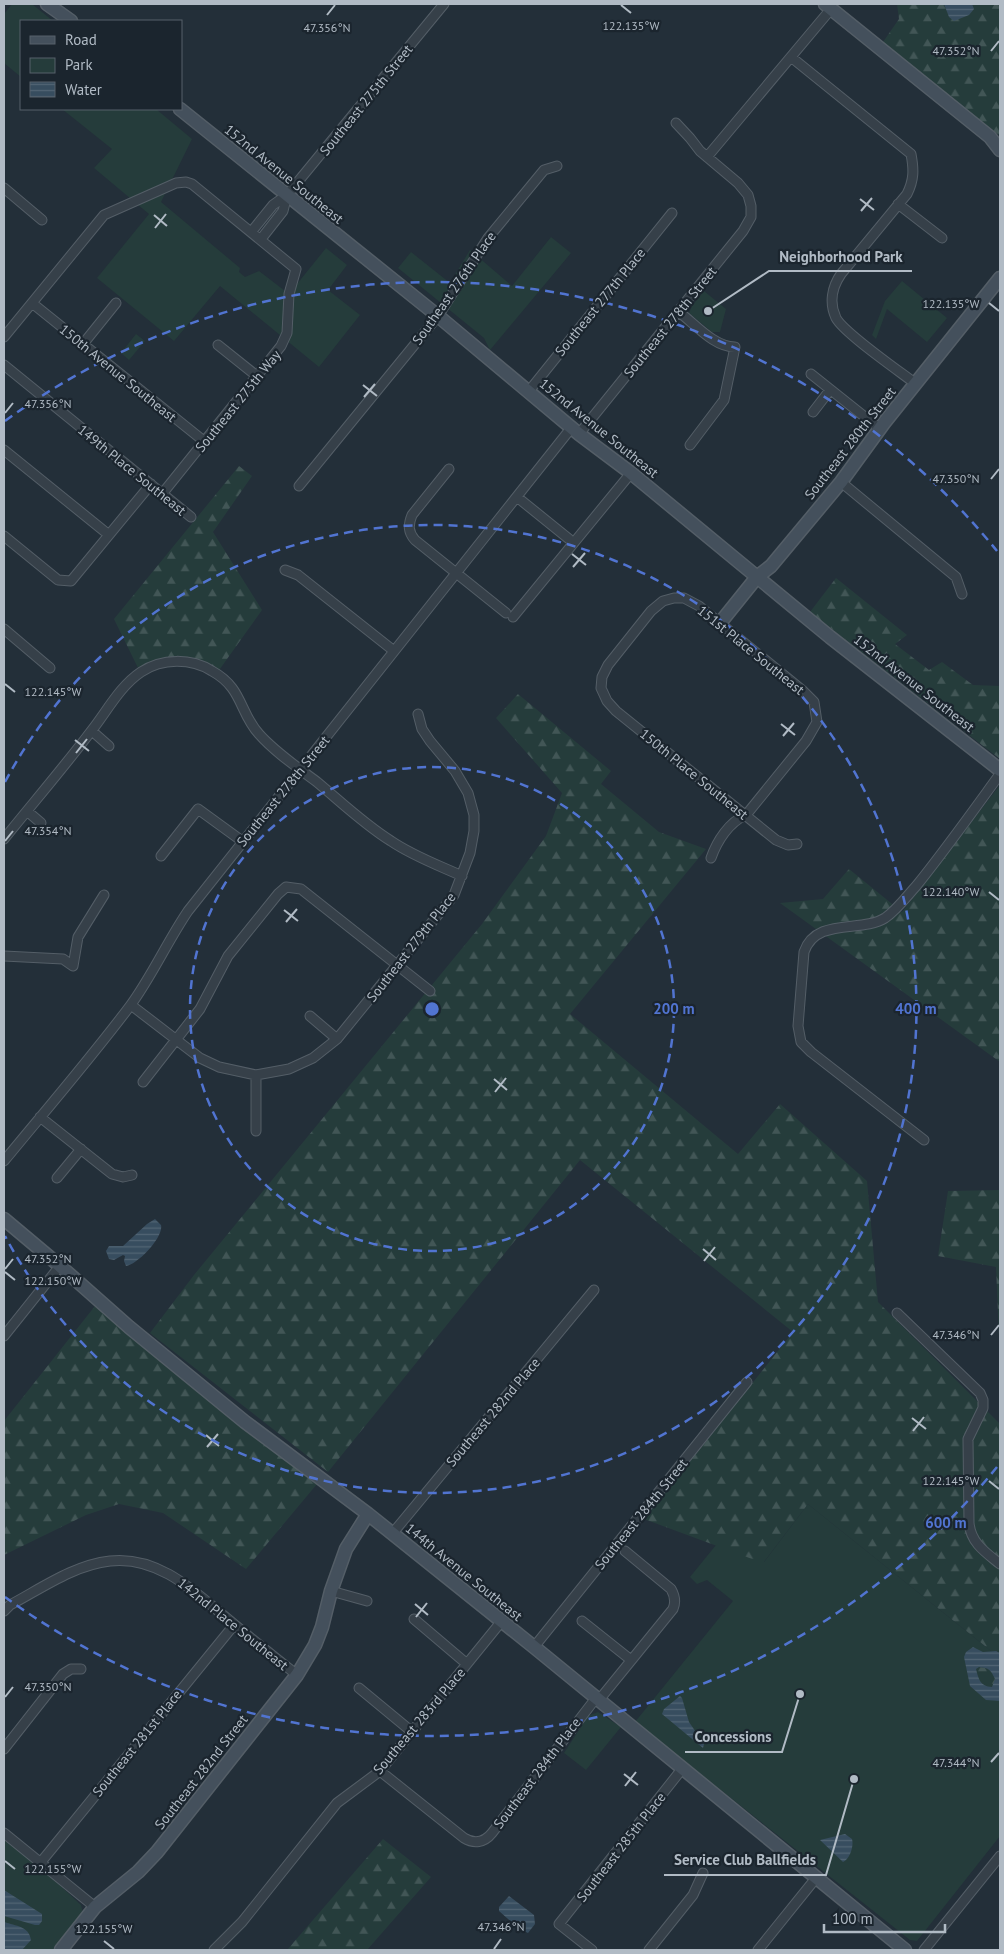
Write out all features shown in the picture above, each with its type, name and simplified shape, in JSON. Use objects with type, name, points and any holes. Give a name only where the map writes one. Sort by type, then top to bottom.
[{"type":"street","points":[[47,4],[69,20]]},
{"type":"street","name":"Southeast 275th Street","points":[[252,231],[273,205],[287,195],[444,4]]},
{"type":"street","points":[[676,123],[707,158],[791,57],[828,6],[990,137],[1000,150]]},
{"type":"street","points":[[791,57],[911,154],[914,172],[912,183],[898,204],[841,274],[836,282],[832,301],[833,310],[842,326],[916,384]]},
{"type":"street","name":"152nd Avenue Southeast","points":[[181,110],[438,316],[830,637],[1000,770]]},
{"type":"street","name":"Southeast 278th Street","points":[[4,1161],[131,1005],[160,960],[173,932],[242,841],[517,497],[679,312],[743,231],[751,217],[748,195],[707,158]]},
{"type":"street","name":"Southeast 276th Place","points":[[299,486],[438,316],[488,238],[544,170],[557,166]]},
{"type":"street","points":[[4,337],[104,215],[176,183],[186,182],[192,184],[261,239]]},
{"type":"street","points":[[4,188],[42,220]]},
{"type":"street","name":"Southeast 275th Street","points":[[261,239],[283,211],[287,195]]},
{"type":"street","points":[[898,204],[942,238]]},
{"type":"street","name":"Southeast 277th Place","points":[[529,391],[672,213]]},
{"type":"street","name":"Southeast 275th Way","points":[[162,494],[258,377],[281,346],[287,333],[289,294],[296,269],[261,239]]},
{"type":"street","name":"Southeast 280th Street","points":[[720,623],[757,577],[772,566],[842,482],[880,429],[1000,278]]},
{"type":"street","name":"150th Avenue Southeast","points":[[32,302],[205,442]]},
{"type":"street","points":[[83,344],[116,303]]},
{"type":"street","points":[[679,312],[718,343],[727,347],[735,347],[724,400],[690,444]]},
{"type":"street","points":[[218,345],[258,377]]},
{"type":"street","name":"149th Place Southeast","points":[[4,365],[191,517]]},
{"type":"street","points":[[811,374],[880,429]]},
{"type":"street","points":[[813,412],[830,390]]},
{"type":"street","points":[[4,450],[109,535]]},
{"type":"street","points":[[449,469],[412,515],[409,527],[410,533],[415,540],[509,615],[631,473]]},
{"type":"street","points":[[842,482],[956,577],[962,594]]},
{"type":"street","points":[[4,536],[58,580],[66,582],[74,578],[151,484]]},
{"type":"street","points":[[517,497],[569,539]]},
{"type":"street","points":[[285,570],[298,575],[394,651]]},
{"type":"street","name":"151st Place Southeast","points":[[601,688],[602,677],[608,665],[651,611],[663,601],[684,598],[699,606],[802,690],[814,702],[817,722],[806,741],[746,815]]},
{"type":"street","points":[[4,629],[50,668]]},
{"type":"street","points":[[4,839],[92,731],[125,686],[140,672],[165,662],[182,661],[202,666],[217,673],[232,685],[258,733],[389,840],[407,851],[462,876]]},
{"type":"street","name":"150th Place Southeast","points":[[601,688],[607,701],[616,711],[779,842],[788,845],[797,844]]},
{"type":"street","name":"Southeast 279th Place","points":[[256,1075],[289,1069],[313,1058],[337,1039],[454,895],[470,853],[474,832],[474,815],[468,793],[455,771],[422,729],[418,714]]},
{"type":"street","points":[[92,731],[109,746]]},
{"type":"street","points":[[924,1140],[811,1052],[801,1042],[798,1026],[806,946],[820,934],[834,927],[870,923],[884,918],[900,905],[935,863],[1000,774]]},
{"type":"street","points":[[161,856],[198,809],[242,841]]},
{"type":"street","points":[[26,811],[41,823]]},
{"type":"street","points":[[711,858],[715,847],[736,819],[746,815]]},
{"type":"street","points":[[143,1082],[176,1040],[211,990],[228,956],[278,894],[286,887],[302,889],[430,991]]},
{"type":"street","points":[[4,956],[63,959],[73,966],[78,937],[104,895]]},
{"type":"street","points":[[131,1005],[200,1058],[219,1067],[256,1075],[256,1130]]},
{"type":"street","points":[[310,1016],[337,1039]]},
{"type":"street","points":[[40,1117],[112,1174],[123,1177],[132,1175]]},
{"type":"street","points":[[58,1178],[81,1149]]},
{"type":"street","name":"144th Avenue Southeast","points":[[4,1219],[128,1327],[245,1422],[368,1514],[905,1950]]},
{"type":"street","points":[[4,1336],[60,1266]]},
{"type":"street","name":"Southeast 282nd Place","points":[[392,1534],[594,1290]]},
{"type":"street","points":[[897,1314],[980,1393],[983,1400],[983,1408],[968,1439],[968,1523],[970,1534],[977,1544],[1000,1564]]},
{"type":"street","name":"Southeast 284th Street","points":[[534,1647],[748,1382]]},
{"type":"street","name":"Southeast 282nd Street","points":[[61,1950],[95,1907],[138,1872],[157,1852],[297,1675],[322,1627],[330,1591],[346,1549],[368,1514]]},
{"type":"street","name":"Southeast 284th Place","points":[[380,1771],[464,1838],[475,1842],[482,1841],[489,1836],[597,1699],[673,1609],[675,1598],[671,1589],[624,1551]]},
{"type":"street","name":"142nd Place Southeast","points":[[4,1611],[10,1605],[72,1572],[111,1560],[149,1566],[179,1579],[297,1675]]},
{"type":"street","points":[[330,1591],[367,1600]]},
{"type":"street","points":[[414,1619],[467,1664]]},
{"type":"street","points":[[582,1621],[631,1660]]},
{"type":"street","name":"Southeast 283rd Place","points":[[214,1950],[242,1922],[337,1803],[380,1771],[501,1622]]},
{"type":"street","name":"Southeast 281st Place","points":[[41,1862],[234,1625]]},
{"type":"street","points":[[4,1749],[63,1674],[71,1669],[82,1669]]},
{"type":"street","points":[[359,1688],[411,1731]]},
{"type":"street","name":"Southeast 285th Place","points":[[592,1950],[559,1924],[682,1769]]},
{"type":"street","points":[[4,1833],[95,1907]]},
{"type":"street","points":[[924,1950],[1000,1856]]},
{"type":"street","points":[[649,1950],[693,1896],[703,1873]]},
{"type":"street","points":[[758,1950],[816,1878]]},
{"type":"green space","points":[[12,4],[32,4],[52,20],[20,20],[20,76],[4,63],[4,14]]},
{"type":"green space","points":[[897,4],[1000,4],[1000,136],[883,42],[899,19]]},
{"type":"green space","points":[[63,110],[157,110],[192,139],[161,202],[240,268],[239,272],[245,277],[259,271],[289,294],[326,248],[347,265],[328,290],[360,315],[319,367],[220,286],[174,341],[97,278],[149,214],[94,168],[112,149]]},
{"type":"green space","points":[[551,237],[571,253],[490,350],[484,338],[398,268],[411,252],[450,283],[470,250],[512,286]]},
{"type":"green space","points":[[902,281],[947,318],[927,342],[887,309],[876,339],[872,335],[885,301]]},
{"type":"green space","points":[[704,291],[726,309],[720,332],[712,332],[689,313]]},
{"type":"green space","points":[[136,334],[145,341],[129,360],[121,353]]},
{"type":"green space","points":[[239,466],[252,476],[213,532],[262,610],[217,673],[182,661],[140,672],[114,619]]},
{"type":"green space","points":[[836,578],[907,635],[895,644],[929,670],[942,662],[973,685],[1000,686],[1000,759],[810,612]]},
{"type":"green space","points":[[518,694],[611,771],[601,784],[659,832],[706,849],[570,1014],[738,1154],[780,1104],[867,1181],[878,1302],[1000,1424],[1000,1658],[808,1504],[763,1563],[644,1519],[793,1332],[580,1160],[328,1472],[150,1333],[194,1275],[482,924],[546,836],[562,793],[496,718]]},
{"type":"green space","points":[[1000,785],[1000,1062],[780,903],[823,899],[849,869],[902,912]]},
{"type":"green space","points":[[1000,1190],[1000,1360],[996,1267],[938,1256],[948,1191]]},
{"type":"green space","points":[[95,1306],[317,1484],[246,1569],[163,1513],[119,1504],[86,1515],[4,1555],[4,1421]]},
{"type":"green space","points":[[808,1504],[1000,1658],[1000,1836],[917,1941],[910,1940],[635,1722],[733,1601],[707,1580],[697,1584],[690,1577],[716,1545],[764,1562]]},
{"type":"green space","points":[[977,1667],[985,1668],[993,1674],[995,1685],[992,1687],[982,1683],[978,1676]]},
{"type":"green space","points":[[598,1712],[621,1727],[586,1770],[564,1753],[588,1716]]},
{"type":"green space","points":[[4,1833],[81,1905],[83,1913],[54,1950],[4,1950]]},
{"type":"green space","points":[[383,1839],[431,1877],[367,1950],[287,1950]]},
{"type":"water","points":[[944,4],[972,4],[974,9],[969,15],[954,21],[949,17]]},
{"type":"water","points":[[155,1219],[161,1225],[161,1230],[154,1243],[143,1256],[126,1266],[125,1256],[123,1255],[114,1260],[109,1259],[106,1251],[109,1246],[123,1246]]},
{"type":"water","points":[[973,1647],[983,1652],[996,1651],[1000,1653],[1000,1701],[986,1700],[970,1686],[964,1657],[966,1652]],"holes":[[[979,1667],[989,1670],[994,1676],[995,1679],[992,1687],[982,1684],[976,1669]]]},
{"type":"water","points":[[680,1696],[689,1722],[704,1744],[703,1748],[662,1714],[664,1709]]},
{"type":"water","points":[[845,1834],[852,1839],[852,1845],[851,1852],[843,1862],[820,1840]]},
{"type":"water","points":[[4,1890],[42,1914],[42,1921],[39,1925],[4,1916]]},
{"type":"water","points":[[509,1896],[534,1915],[535,1924],[528,1933],[518,1928],[499,1911],[499,1907]]},
{"type":"water","points":[[4,1922],[25,1929],[30,1935],[31,1940],[22,1950],[4,1950]]},
{"type":"place","name":"Neighborhood Park","points":[[708,311]]},
{"type":"place","name":"Concessions","points":[[800,1694]]},
{"type":"place","name":"Service Club Ballfields","points":[[854,1779]]}]
